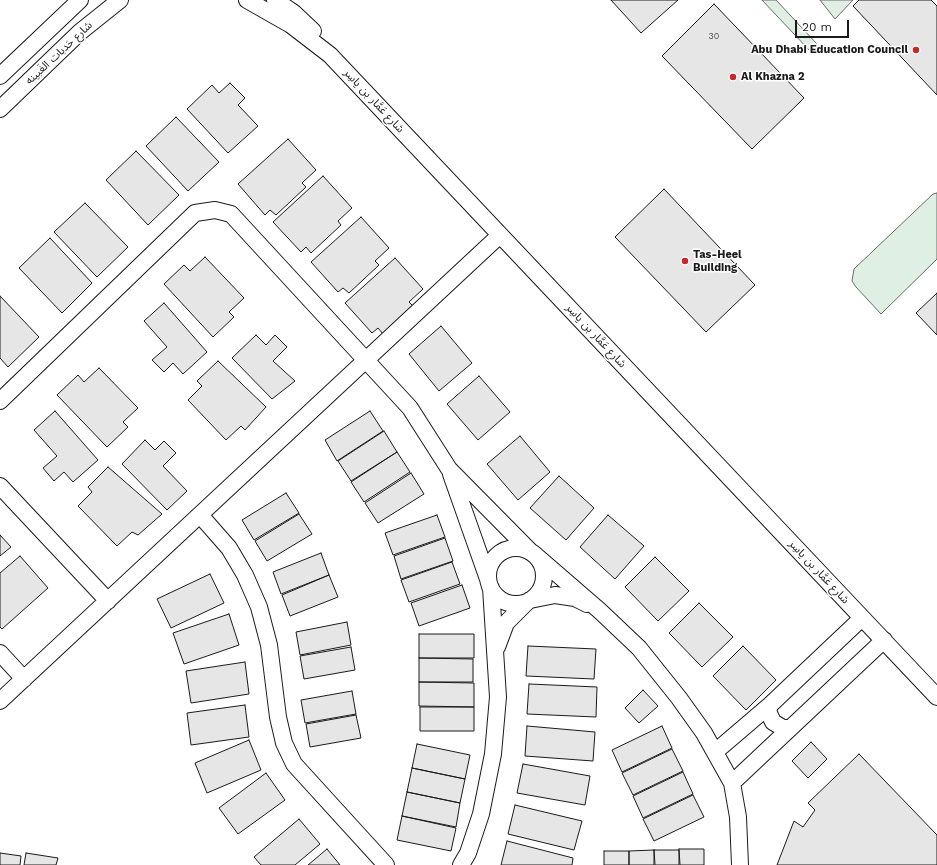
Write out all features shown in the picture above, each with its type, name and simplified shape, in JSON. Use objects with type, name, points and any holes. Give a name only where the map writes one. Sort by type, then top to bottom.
[{"type":"street","points":[[0,76],[80,0]]},
{"type":"street","name":"شارع حَدبات الغَبينه","points":[[0,109],[80,32],[120,0]]},
{"type":"street","name":"شارع عَمَّار بن ياسِر","points":[[247,0],[291,25],[330,55]]},
{"type":"street","name":"شارع عَمَّار بن ياسِر","points":[[275,0],[308,25],[330,55],[937,697]]},
{"type":"street","points":[[0,401],[195,213],[205,210],[215,210],[231,214],[410,408],[449,469],[539,559],[543,568],[544,577],[542,586],[538,594],[506,623],[498,642],[495,663]]},
{"type":"street","points":[[0,701],[500,235]]},
{"type":"street","points":[[449,469],[489,584],[496,595],[506,602],[519,604],[556,595],[575,598],[598,609]]},
{"type":"street","points":[[0,486],[108,601]]},
{"type":"street","points":[[200,515],[229,548],[245,575],[259,607],[269,644],[278,717],[284,743],[294,764],[386,865]]},
{"type":"street","points":[[461,865],[468,853],[481,814],[493,754],[498,697],[489,584],[490,565],[498,554],[506,549],[515,548],[532,552],[598,609],[639,648],[680,698],[715,752],[732,783],[738,817],[740,865]]},
{"type":"street","points":[[715,752],[770,705],[862,618]]},
{"type":"street","points":[[732,783],[884,640]]},
{"type":"street","points":[[0,653],[24,679]]},
{"type":"street","points":[[770,705],[768,710],[773,722],[783,728],[789,728]]},
{"type":"green space","points":[[762,0],[776,0],[817,44],[810,51]]},
{"type":"green space","points":[[820,0],[853,0],[835,19]]},
{"type":"green space","points":[[937,193],[937,259],[881,314],[852,281],[854,269],[933,194]]},
{"type":"building","points":[[611,0],[678,0],[641,33]]},
{"type":"building","name":"Abu Dhabi Education Council","points":[[859,0],[931,0],[937,6],[937,95],[853,6]]},
{"type":"building","name":"Al Khazna 2","points":[[714,4],[804,98],[752,149],[662,56]]},
{"type":"building","points":[[230,83],[245,98],[238,105],[258,126],[228,153],[187,109],[212,85],[219,93]]},
{"type":"building","points":[[176,117],[219,162],[188,191],[146,146]]},
{"type":"building","points":[[288,139],[316,170],[302,183],[306,187],[276,215],[270,210],[265,215],[238,184]]},
{"type":"building","points":[[136,151],[179,195],[148,225],[106,180]]},
{"type":"building","points":[[323,176],[352,208],[338,221],[341,225],[311,253],[306,247],[301,252],[273,222]]},
{"type":"building","name":"Tas-Heel Building","points":[[664,189],[755,285],[706,332],[615,237]]},
{"type":"building","points":[[85,203],[128,247],[97,277],[54,232]]},
{"type":"building","points":[[361,217],[389,248],[375,261],[379,265],[349,293],[343,288],[338,292],[311,262]]},
{"type":"building","points":[[50,238],[92,283],[62,313],[19,268]]},
{"type":"building","points":[[205,257],[244,298],[229,312],[234,317],[213,337],[164,284],[184,265],[190,271]]},
{"type":"building","points":[[395,258],[423,289],[409,302],[413,306],[383,334],[378,328],[372,333],[345,303]]},
{"type":"building","points":[[937,293],[937,335],[916,313]]},
{"type":"building","points":[[0,296],[39,337],[8,367],[0,358]]},
{"type":"building","points":[[164,303],[207,352],[183,374],[173,363],[164,372],[152,360],[167,347],[144,321]]},
{"type":"building","points":[[441,326],[472,363],[439,391],[409,354]]},
{"type":"building","points":[[256,335],[266,345],[275,335],[287,347],[273,361],[295,381],[272,399],[232,358]]},
{"type":"building","points":[[218,361],[266,407],[245,430],[241,426],[226,440],[188,400],[202,386],[197,381]]},
{"type":"building","points":[[99,368],[138,408],[123,422],[128,427],[107,447],[57,395],[78,375],[84,382]]},
{"type":"building","points":[[479,376],[510,412],[478,440],[447,404]]},
{"type":"building","points":[[55,411],[98,460],[73,482],[64,472],[54,481],[43,468],[57,456],[34,430]]},
{"type":"building","points":[[370,411],[383,431],[337,461],[325,440]]},
{"type":"building","points":[[384,431],[397,452],[351,481],[338,461]]},
{"type":"building","points":[[520,436],[550,472],[518,500],[487,464]]},
{"type":"building","points":[[145,440],[155,450],[164,441],[176,453],[163,466],[187,491],[167,510],[122,464]]},
{"type":"building","points":[[397,452],[410,472],[364,502],[351,482]]},
{"type":"building","points":[[108,467],[162,514],[138,535],[132,532],[117,546],[78,506],[92,492],[88,487]]},
{"type":"building","points":[[411,473],[424,494],[378,523],[365,503]]},
{"type":"building","points":[[559,476],[594,508],[566,540],[530,508]]},
{"type":"building","points":[[286,493],[299,513],[254,540],[242,520]]},
{"type":"building","points":[[299,514],[312,534],[267,561],[255,541]]},
{"type":"building","points":[[437,515],[445,537],[393,555],[385,533]]},
{"type":"building","points":[[608,515],[644,546],[615,579],[580,547]]},
{"type":"building","points":[[0,535],[11,547],[0,556]]},
{"type":"building","points":[[445,538],[453,561],[401,579],[394,556]]},
{"type":"building","points":[[321,553],[329,575],[281,594],[273,572]]},
{"type":"building","points":[[20,556],[48,588],[2,629],[0,627],[0,573]]},
{"type":"building","points":[[655,557],[689,591],[658,621],[625,587]]},
{"type":"building","points":[[452,562],[460,584],[409,602],[401,580]]},
{"type":"building","points":[[210,574],[224,603],[171,628],[157,599]]},
{"type":"building","points":[[329,575],[338,597],[290,616],[282,595]]},
{"type":"building","points":[[462,585],[470,608],[419,626],[411,603]]},
{"type":"building","points":[[699,603],[733,637],[702,667],[669,633]]},
{"type":"building","points":[[229,614],[239,645],[184,664],[173,633]]},
{"type":"building","points":[[347,622],[351,645],[300,655],[296,632]]},
{"type":"building","points":[[419,634],[474,634],[474,658],[419,658]]},
{"type":"building","points":[[528,646],[596,649],[594,679],[526,676]]},
{"type":"building","points":[[743,646],[776,680],[746,710],[713,676]]},
{"type":"building","points":[[351,647],[355,670],[304,679],[300,656]]},
{"type":"building","points":[[419,658],[473,659],[473,682],[419,682]]},
{"type":"building","points":[[245,662],[249,694],[191,703],[186,671]]},
{"type":"building","points":[[419,682],[474,683],[474,707],[419,706]]},
{"type":"building","points":[[529,684],[597,687],[596,717],[527,714]]},
{"type":"building","points":[[643,690],[658,706],[639,723],[625,708]]},
{"type":"building","points":[[352,691],[356,714],[305,723],[301,700]]},
{"type":"building","points":[[245,705],[249,737],[191,745],[187,713]]},
{"type":"building","points":[[420,707],[474,707],[474,731],[420,731]]},
{"type":"building","points":[[356,715],[361,738],[310,747],[306,724]]},
{"type":"building","points":[[527,726],[595,732],[593,761],[525,756]]},
{"type":"building","points":[[662,726],[672,748],[622,772],[612,750]]},
{"type":"building","points":[[249,740],[261,770],[207,793],[195,763]]},
{"type":"building","points":[[811,742],[827,759],[808,778],[792,761]]},
{"type":"building","points":[[417,744],[470,755],[465,779],[412,768]]},
{"type":"building","points":[[672,749],[683,771],[633,795],[622,773]]},
{"type":"building","points":[[859,754],[937,835],[937,865],[777,865],[794,821],[803,827],[815,810],[808,803]]},
{"type":"building","points":[[523,764],[590,776],[585,805],[517,793]]},
{"type":"building","points":[[412,768],[465,779],[460,803],[407,792]]},
{"type":"building","points":[[683,772],[693,794],[643,818],[633,796]]},
{"type":"building","points":[[266,773],[285,800],[238,834],[219,808]]},
{"type":"building","points":[[407,792],[460,803],[456,827],[402,816]]},
{"type":"building","points":[[693,795],[704,817],[654,841],[643,819]]},
{"type":"building","points":[[515,805],[582,821],[574,850],[508,834]]},
{"type":"building","points":[[402,816],[456,828],[451,851],[397,840]]},
{"type":"building","points":[[299,819],[320,844],[295,865],[261,865],[254,857]]},
{"type":"building","points":[[507,841],[573,858],[572,865],[501,865]]},
{"type":"building","points":[[327,849],[340,865],[308,865]]},
{"type":"building","points":[[679,849],[704,849],[704,865],[680,865]]},
{"type":"building","points":[[654,850],[654,865],[629,865],[629,851]]},
{"type":"building","points":[[654,850],[679,850],[679,865],[655,865]]},
{"type":"building","points":[[604,851],[629,851],[629,865],[604,865]]},
{"type":"building","points":[[0,853],[21,856],[20,865],[0,865]]},
{"type":"building","points":[[26,853],[58,858],[56,865],[24,865]]},
{"type":"place","name":"Abu Dhabi Education Council","points":[[916,50]]},
{"type":"place","name":"Al Khazna 2","points":[[733,77]]},
{"type":"place","name":"Tas-Heel Building","points":[[685,261]]}]
